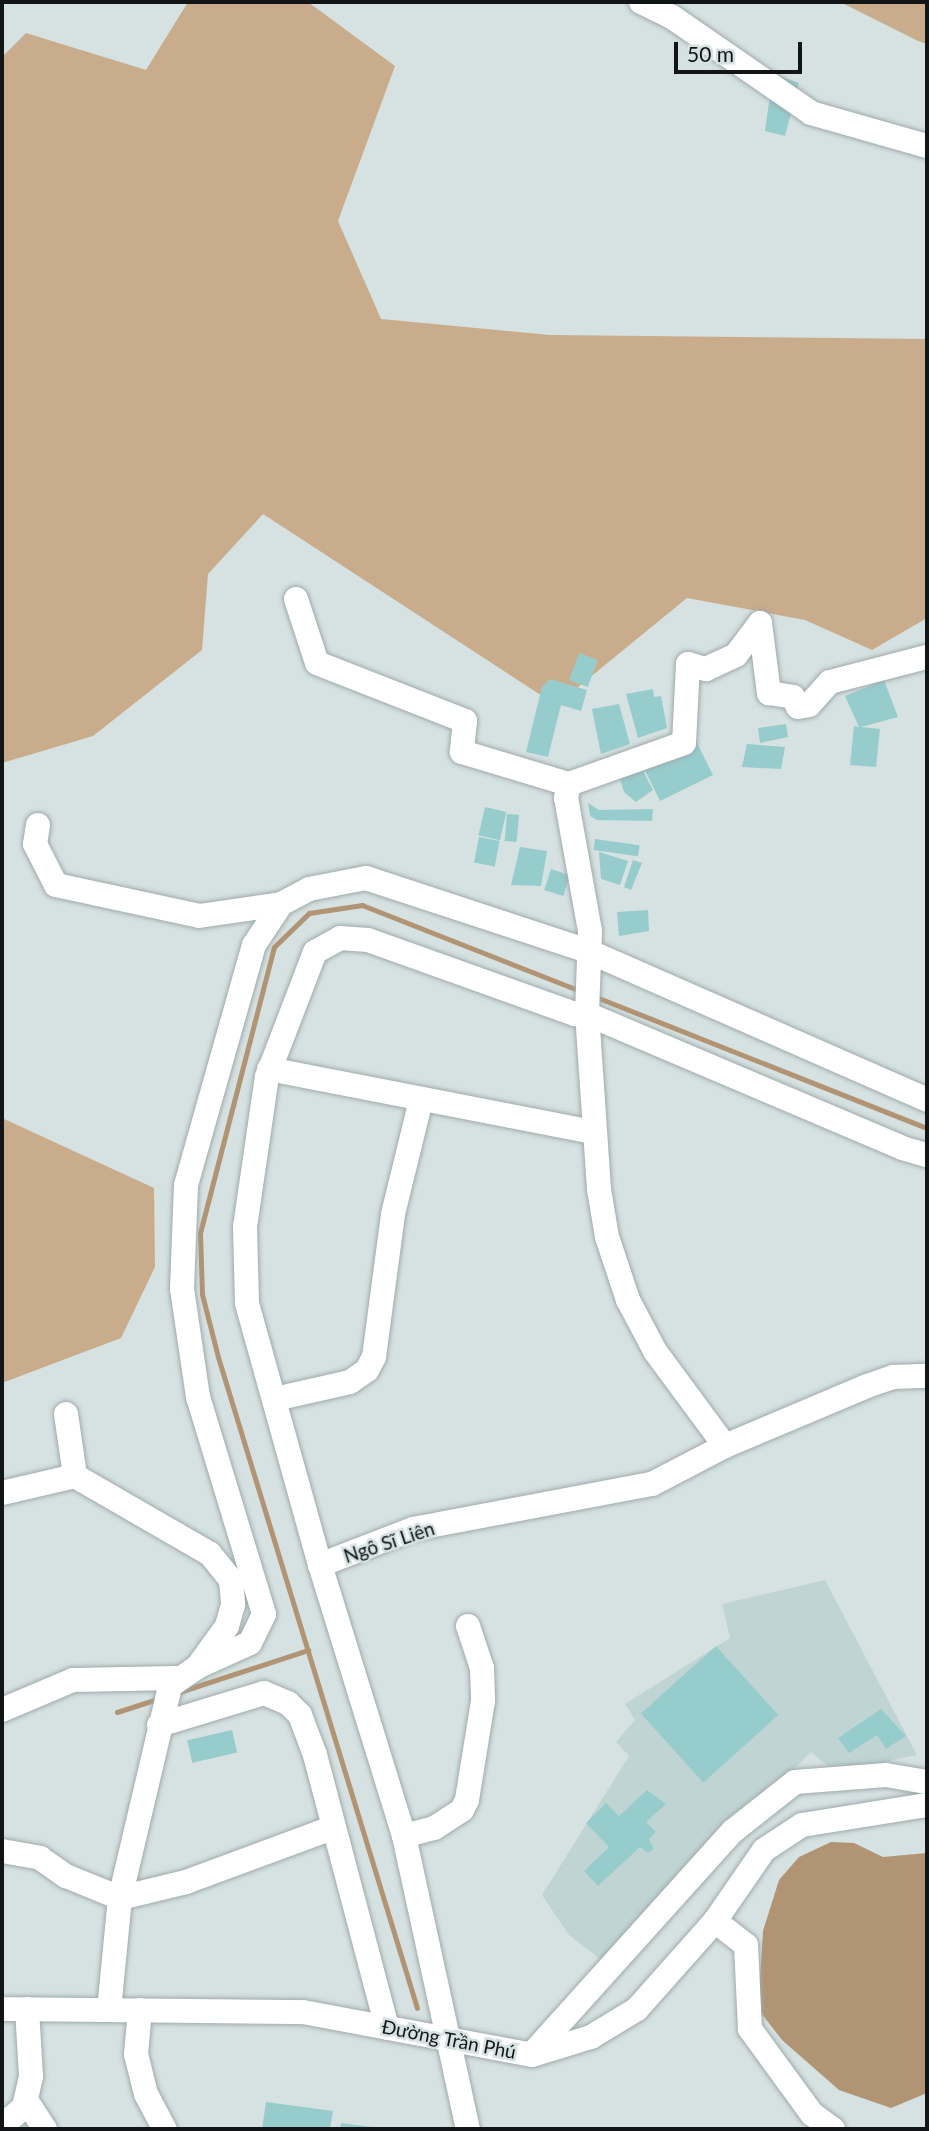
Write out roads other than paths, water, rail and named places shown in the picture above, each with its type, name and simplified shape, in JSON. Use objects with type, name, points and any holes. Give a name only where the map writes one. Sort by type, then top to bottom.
[{"type":"street","points":[[641,2],[672,17],[811,113],[927,146]]},
{"type":"street","points":[[296,599],[317,663],[465,721],[462,752],[569,784],[684,743],[688,664],[706,668],[736,655],[760,623],[769,693],[793,697],[798,707],[809,705],[830,682],[927,657]]},
{"type":"street","points":[[569,784],[566,798],[590,931],[587,1010],[594,1132],[607,1237],[628,1300],[675,1383],[724,1446]]},
{"type":"street","points":[[38,825],[35,844],[56,885],[199,916],[281,904],[309,889],[366,878],[588,958],[927,1100]]},
{"type":"street","points":[[2,1710],[73,1680],[181,1677],[250,1643],[264,1614],[198,1397],[182,1289],[186,1185],[254,945],[281,904]]},
{"type":"street","points":[[320,1565],[247,1303],[245,1227],[270,1069],[315,951],[340,938],[368,940],[575,1014],[587,1010],[902,1148],[927,1155]]},
{"type":"street","points":[[270,1069],[594,1132]]},
{"type":"street","points":[[275,1399],[350,1381],[366,1370],[374,1357],[393,1214],[421,1100]]},
{"type":"street","name":"Ngô Sĩ Liên","points":[[467,2129],[404,1836],[320,1565],[413,1529],[652,1484],[724,1446],[893,1377],[927,1376]]},
{"type":"street","points":[[66,1414],[75,1476]]},
{"type":"street","points":[[2,1493],[75,1476],[210,1554],[232,1580],[233,1605],[227,1626],[181,1677],[161,1720],[120,1898],[108,2010]]},
{"type":"street","points":[[404,1836],[434,1828],[462,1810],[467,1800],[483,1701],[482,1668],[468,1626]]},
{"type":"street","points":[[161,1720],[264,1693],[288,1703],[300,1715],[316,1755],[331,1828],[387,2028]]},
{"type":"street","points":[[532,2055],[733,1831],[795,1782],[886,1775],[927,1782]]},
{"type":"street","name":"Đường Trần Phú","points":[[2,2009],[303,2012],[532,2055],[591,2037],[637,2009],[715,1921],[764,1850],[802,1825],[927,1805]]},
{"type":"street","points":[[2,1852],[40,1858],[66,1876],[120,1898],[186,1882],[331,1828]]},
{"type":"street","points":[[715,1921],[746,1945],[750,2029],[812,2114],[833,2129]]},
{"type":"street","points":[[2,2126],[24,2108],[26,2100],[31,2076],[27,2009]]},
{"type":"street","points":[[140,2010],[136,2054],[146,2095],[165,2129]]},
{"type":"street","points":[[26,2100],[45,2129]]},
{"type":"waterway","points":[[417,2008],[218,1357],[202,1294],[200,1233],[274,947],[309,913],[362,905],[580,991]]},
{"type":"waterway","points":[[596,997],[927,1128]]},
{"type":"waterway","points":[[179,1692],[308,1650]]},
{"type":"waterway","points":[[117,1712],[160,1698]]}]
